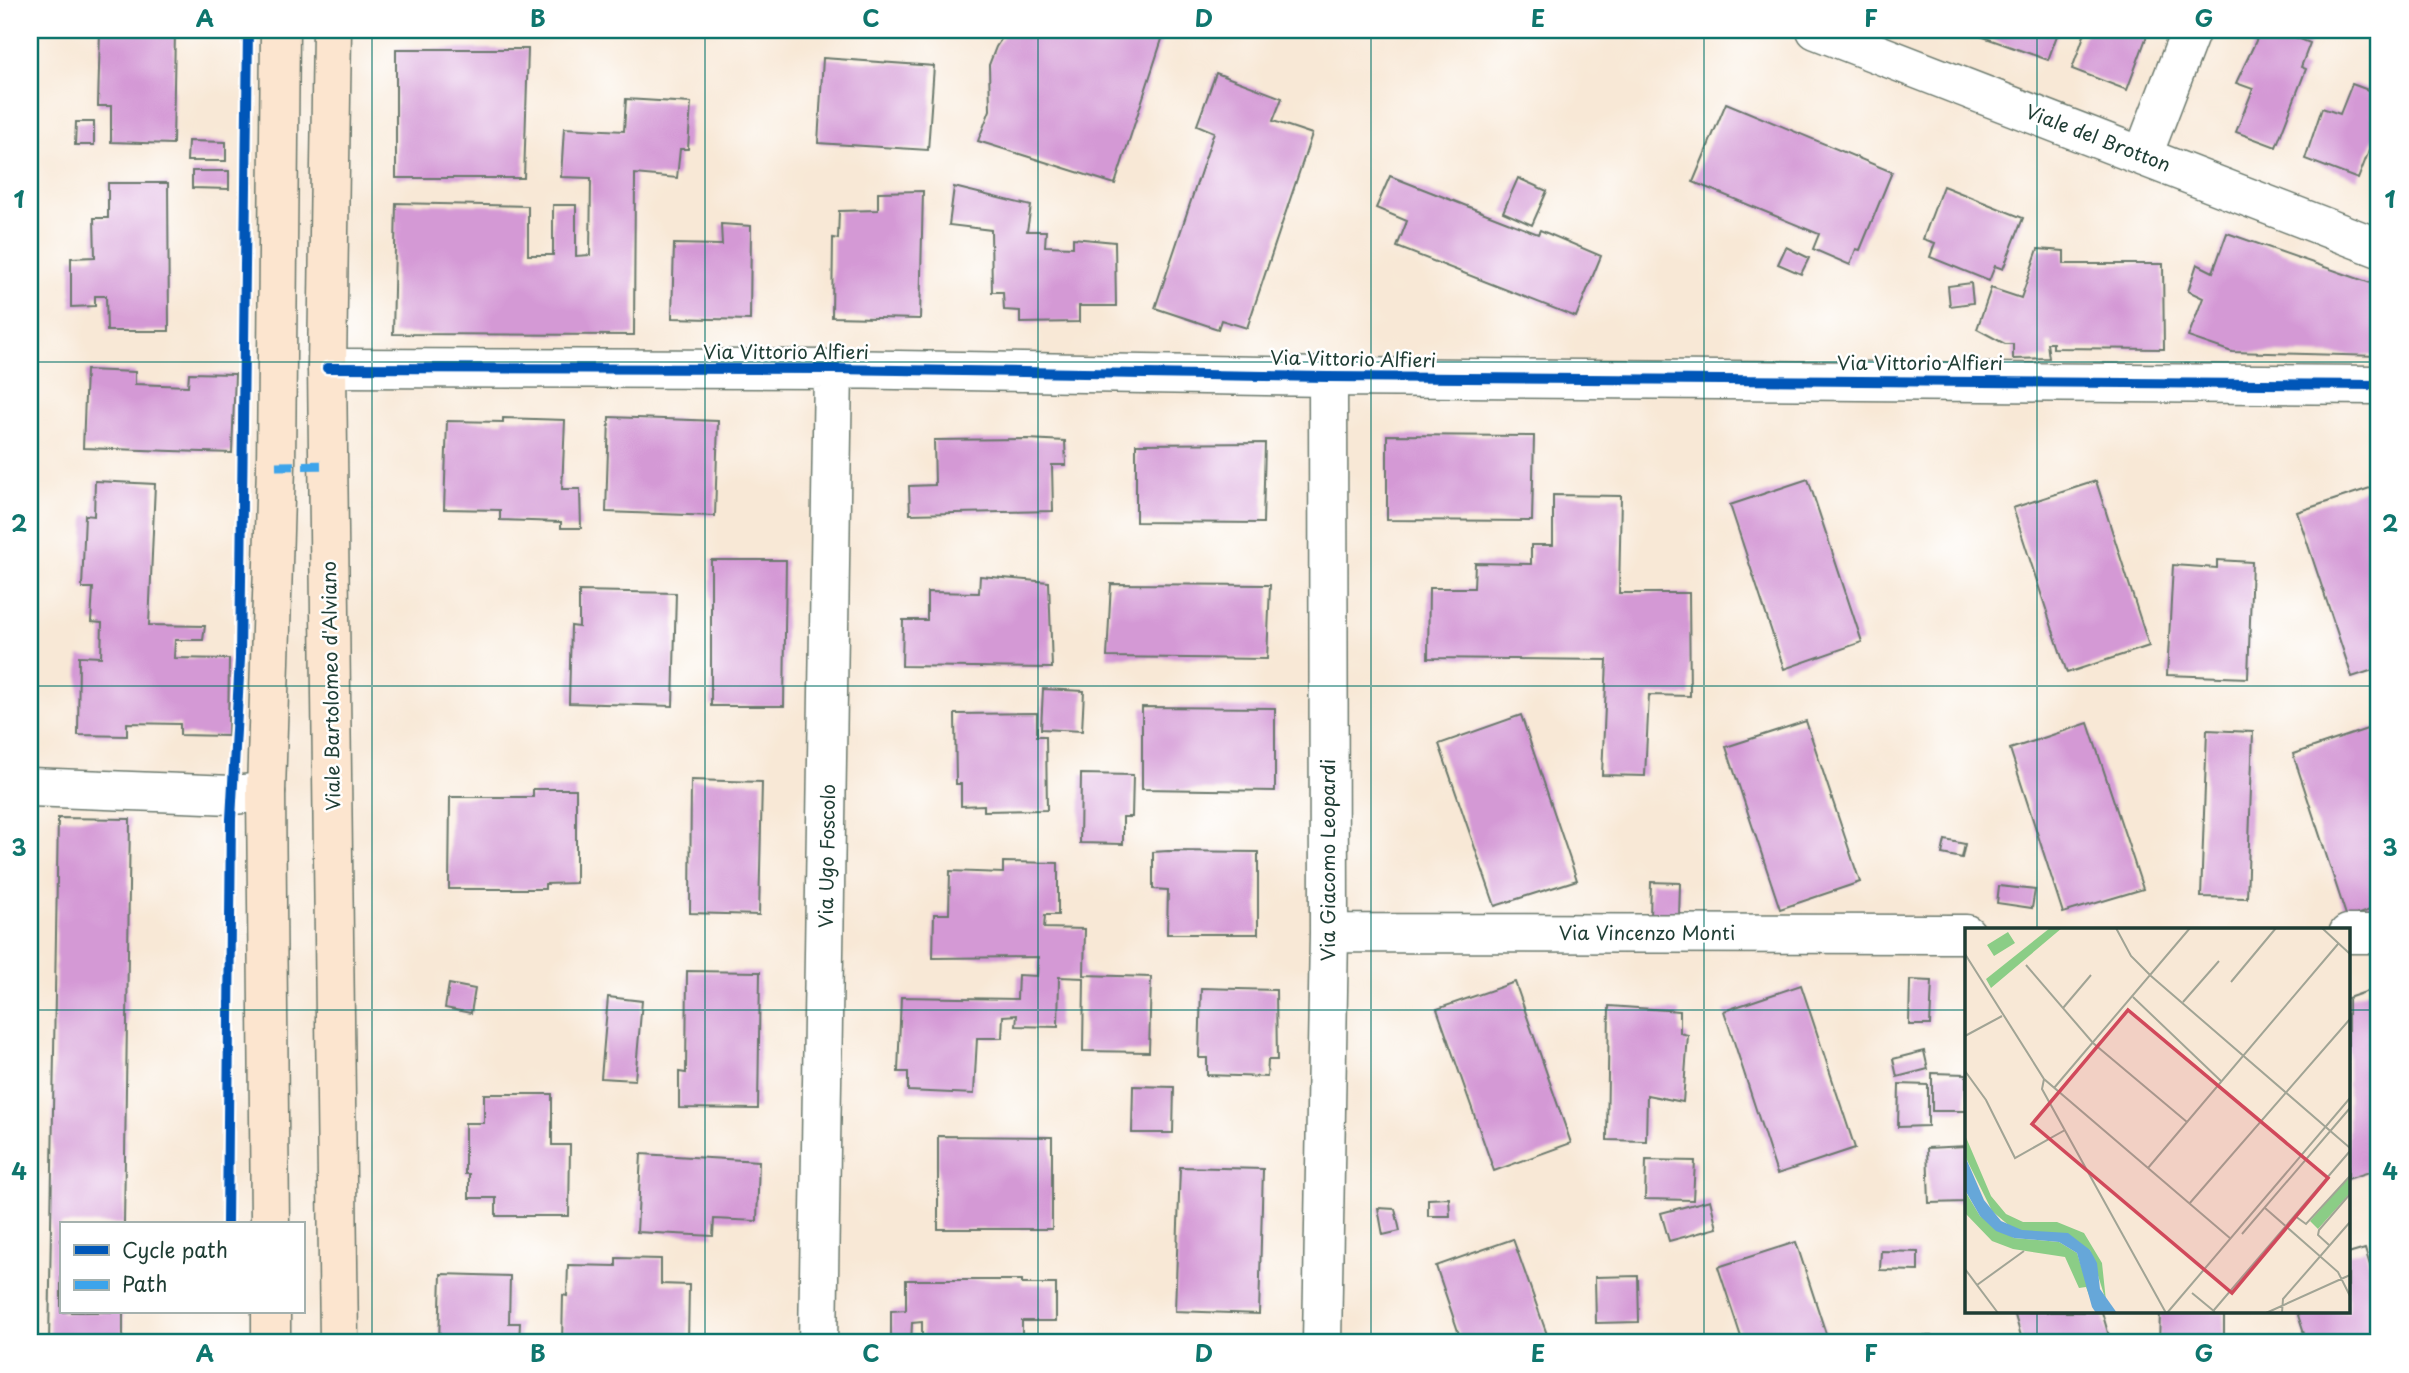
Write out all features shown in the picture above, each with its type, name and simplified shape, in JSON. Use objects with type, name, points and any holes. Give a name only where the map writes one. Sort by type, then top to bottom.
[{"type":"main road","points":[[270,1222],[266,792],[276,466],[280,30]]},
{"type":"main road","name":"Viale Bartolomeo d'Alviano","points":[[332,30],[327,368],[339,1343]]},
{"type":"main road","points":[[271,1314],[271,1343]]},
{"type":"street","name":"Viale del Brotton","points":[[1816,30],[2379,248]]},
{"type":"street","points":[[2143,155],[2191,30]]},
{"type":"street","name":"Via Vittorio Alfieri","points":[[327,368],[833,369],[1328,377],[2379,385]]},
{"type":"street","name":"Via Ugo Foscolo","points":[[818,1343],[833,369]]},
{"type":"street","name":"Via Giacomo Leopardi","points":[[1322,1343],[1329,933],[1326,444],[1328,377]]},
{"type":"street","points":[[30,787],[232,795],[266,792]]},
{"type":"street","name":"Via Vincenzo Monti","points":[[1329,933],[1965,934]]},
{"type":"street","points":[[2350,934],[2379,934]]},
{"type":"building","points":[[100,30],[175,30],[173,144],[111,142],[111,106],[98,106]]},
{"type":"building","points":[[1007,30],[1152,30],[1164,33],[1115,184],[978,141],[990,110],[989,65]]},
{"type":"building","points":[[1982,30],[2059,30],[2048,60],[1980,36]]},
{"type":"building","points":[[2086,30],[2149,30],[2127,90],[2072,69]]},
{"type":"building","points":[[2261,30],[2278,30],[2310,43],[2301,67],[2306,69],[2276,147],[2236,132],[2253,89],[2236,83]]},
{"type":"building","points":[[396,49],[528,49],[524,178],[396,178]]},
{"type":"building","points":[[823,58],[934,66],[928,150],[818,143]]},
{"type":"building","points":[[1216,73],[1282,98],[1273,121],[1312,134],[1247,328],[1221,320],[1218,329],[1155,308],[1214,132],[1197,125]]},
{"type":"building","points":[[2352,84],[2379,94],[2379,125],[2358,179],[2305,159],[2322,108],[2340,114]]},
{"type":"building","points":[[626,99],[691,103],[688,149],[680,149],[677,178],[635,174],[634,335],[393,334],[396,203],[528,206],[528,255],[553,255],[553,205],[576,205],[576,256],[590,255],[591,178],[561,177],[564,128],[624,131]]},
{"type":"building","points":[[1726,103],[1892,172],[1860,250],[1856,249],[1850,265],[1813,249],[1819,234],[1693,182]]},
{"type":"building","points":[[76,122],[94,122],[94,145],[75,145]]},
{"type":"building","points":[[188,141],[226,142],[226,161],[187,161]]},
{"type":"building","points":[[192,171],[229,171],[229,189],[192,188]]},
{"type":"building","points":[[1390,176],[1538,234],[1540,230],[1601,256],[1576,317],[1397,247],[1407,221],[1376,208]]},
{"type":"building","points":[[1518,178],[1547,191],[1532,225],[1503,212]]},
{"type":"building","points":[[108,183],[168,183],[169,331],[107,331],[106,296],[95,296],[95,306],[71,307],[71,258],[95,257],[94,218],[108,218]]},
{"type":"building","points":[[1943,186],[2023,218],[2003,269],[1995,266],[1989,281],[1930,257],[1935,243],[1923,239]]},
{"type":"building","points":[[954,187],[1031,206],[1027,231],[1046,231],[1045,246],[1073,247],[1073,238],[1115,242],[1116,306],[1079,306],[1079,322],[1020,323],[1020,311],[1004,310],[1003,292],[992,292],[991,230],[949,225]]},
{"type":"building","points":[[923,191],[920,319],[832,317],[833,238],[838,239],[839,211],[878,210],[878,192]]},
{"type":"building","points":[[721,224],[751,226],[750,320],[672,318],[674,244],[722,245]]},
{"type":"building","points":[[2227,233],[2379,286],[2379,356],[2232,352],[2188,337],[2203,298],[2188,291],[2197,264],[2213,272]]},
{"type":"building","points":[[1786,247],[1809,258],[1801,274],[1778,264]]},
{"type":"building","points":[[2038,249],[2064,251],[2064,264],[2163,264],[2164,349],[2053,348],[2053,343],[2047,343],[2049,358],[2013,359],[2013,344],[2005,344],[1977,329],[1991,288],[2021,298]]},
{"type":"building","points":[[1971,283],[1973,303],[1950,306],[1948,286]]},
{"type":"building","points":[[86,370],[135,372],[135,384],[188,386],[189,373],[235,374],[232,453],[83,448]]},
{"type":"building","points":[[609,417],[718,421],[715,516],[606,512]]},
{"type":"building","points":[[503,418],[565,420],[562,489],[580,489],[581,528],[561,528],[561,522],[500,520],[500,510],[444,509],[447,421],[503,422]]},
{"type":"building","points":[[1387,435],[1534,436],[1532,521],[1387,520]]},
{"type":"building","points":[[934,440],[1065,441],[1066,465],[1052,465],[1053,511],[910,514],[909,486],[935,485]]},
{"type":"building","points":[[1265,443],[1263,523],[1136,522],[1136,444]]},
{"type":"building","points":[[1808,479],[1862,642],[1784,669],[1730,505]]},
{"type":"building","points":[[95,481],[155,484],[149,625],[205,626],[203,640],[175,640],[174,658],[229,659],[228,736],[180,735],[180,724],[127,723],[127,736],[78,735],[79,656],[101,657],[102,623],[91,622],[93,588],[82,588],[85,515],[94,516]]},
{"type":"building","points":[[2096,481],[2149,646],[2067,673],[2013,508]]},
{"type":"building","points":[[2376,486],[2379,496],[2379,668],[2352,677],[2297,512]]},
{"type":"building","points":[[1553,495],[1621,496],[1619,593],[1689,593],[1690,696],[1649,695],[1645,776],[1602,775],[1607,660],[1428,658],[1429,588],[1474,588],[1475,563],[1531,564],[1531,545],[1553,545]]},
{"type":"building","points":[[711,560],[786,560],[784,706],[711,706]]},
{"type":"building","points":[[2217,560],[2252,562],[2248,678],[2167,675],[2173,565],[2217,568]]},
{"type":"building","points":[[980,576],[1049,582],[1052,668],[902,666],[903,620],[927,620],[927,592],[979,593]]},
{"type":"building","points":[[1111,584],[1270,585],[1267,659],[1107,657]]},
{"type":"building","points":[[579,591],[676,593],[673,706],[569,703],[571,626],[579,627]]},
{"type":"building","points":[[1043,689],[1084,691],[1082,731],[1041,729]]},
{"type":"building","points":[[1142,707],[1275,708],[1275,791],[1142,789]]},
{"type":"building","points":[[1037,713],[1037,736],[1046,736],[1047,810],[984,811],[984,805],[961,806],[961,784],[956,784],[955,714]]},
{"type":"building","points":[[1521,715],[1577,880],[1495,906],[1439,744]]},
{"type":"building","points":[[1806,721],[1860,882],[1780,909],[1726,747]]},
{"type":"building","points":[[2088,723],[2143,889],[2063,913],[2010,749]]},
{"type":"building","points":[[2373,727],[2379,745],[2379,907],[2347,918],[2293,754]]},
{"type":"building","points":[[2207,730],[2253,732],[2247,898],[2201,897]]},
{"type":"building","points":[[1081,774],[1133,775],[1132,817],[1123,817],[1123,844],[1080,843]]},
{"type":"building","points":[[691,780],[762,782],[759,915],[690,913]]},
{"type":"building","points":[[533,789],[576,789],[576,883],[545,884],[545,889],[449,889],[450,797],[533,797]]},
{"type":"building","points":[[58,818],[130,819],[124,1222],[60,1222],[60,1314],[123,1314],[123,1343],[49,1343]]},
{"type":"building","points":[[1945,840],[1965,844],[1962,858],[1942,854]]},
{"type":"building","points":[[1153,852],[1258,852],[1258,934],[1167,934],[1168,890],[1153,889]]},
{"type":"building","points":[[1003,862],[1058,863],[1058,915],[1045,915],[1044,928],[1085,929],[1084,975],[1151,977],[1149,1052],[1083,1051],[1084,978],[1059,977],[1058,1027],[1016,1026],[1017,1015],[1003,1016],[1002,1038],[977,1038],[974,1094],[908,1091],[908,1072],[898,1072],[901,997],[1017,999],[1018,975],[1037,976],[1038,957],[933,958],[934,914],[949,914],[950,871],[1003,873]]},
{"type":"building","points":[[1651,882],[1680,883],[1679,919],[1650,918]]},
{"type":"building","points":[[1999,886],[2035,890],[2032,908],[1997,903]]},
{"type":"building","points":[[687,971],[760,972],[758,1109],[679,1108],[679,1072],[686,1073]]},
{"type":"building","points":[[1910,980],[1932,981],[1930,1025],[1909,1025]]},
{"type":"building","points":[[1515,982],[1571,1143],[1494,1171],[1437,1009]]},
{"type":"building","points":[[449,984],[475,989],[471,1013],[445,1008]]},
{"type":"building","points":[[1801,985],[1855,1148],[1777,1174],[1724,1011]]},
{"type":"building","points":[[1201,988],[1276,990],[1277,1060],[1268,1060],[1267,1077],[1207,1075],[1207,1058],[1199,1058]]},
{"type":"building","points":[[2368,991],[2379,1025],[2379,1169],[2350,1178],[2350,997]]},
{"type":"building","points":[[608,997],[642,1001],[635,1080],[601,1078]]},
{"type":"building","points":[[1609,1006],[1680,1011],[1680,1033],[1688,1035],[1683,1102],[1647,1095],[1646,1141],[1607,1140]]},
{"type":"building","points":[[1924,1051],[1928,1069],[1897,1077],[1893,1059]]},
{"type":"building","points":[[1932,1073],[1965,1074],[1965,1111],[1932,1111]]},
{"type":"building","points":[[1899,1084],[1928,1085],[1928,1126],[1898,1127]]},
{"type":"building","points":[[1133,1086],[1174,1087],[1173,1133],[1132,1133]]},
{"type":"building","points":[[484,1094],[552,1094],[552,1145],[570,1145],[569,1216],[496,1216],[496,1198],[469,1198],[469,1174],[465,1174],[465,1123],[484,1123]]},
{"type":"building","points":[[938,1136],[1052,1137],[1052,1229],[938,1229]]},
{"type":"building","points":[[1965,1146],[1965,1202],[1929,1203],[1927,1148]]},
{"type":"building","points":[[641,1154],[759,1161],[757,1221],[714,1219],[713,1236],[637,1232]]},
{"type":"building","points":[[1646,1160],[1695,1161],[1693,1200],[1645,1199]]},
{"type":"building","points":[[1180,1167],[1263,1169],[1259,1314],[1175,1311]]},
{"type":"building","points":[[1449,1198],[1450,1216],[1428,1216],[1428,1199]]},
{"type":"building","points":[[1710,1200],[1717,1228],[1669,1241],[1661,1213]]},
{"type":"building","points":[[1378,1208],[1395,1209],[1400,1231],[1383,1235]]},
{"type":"building","points":[[1513,1239],[1550,1343],[1462,1343],[1436,1266]]},
{"type":"building","points":[[1796,1242],[1829,1343],[1743,1343],[1718,1267]]},
{"type":"building","points":[[2365,1249],[2379,1295],[2379,1343],[2307,1343],[2298,1314],[2350,1314],[2350,1253]]},
{"type":"building","points":[[1881,1251],[1918,1252],[1918,1271],[1880,1270]]},
{"type":"building","points":[[616,1258],[661,1259],[661,1284],[689,1285],[688,1343],[562,1343],[563,1295],[567,1296],[568,1265],[616,1266]]},
{"type":"building","points":[[441,1274],[510,1276],[509,1323],[520,1323],[519,1343],[439,1343]]},
{"type":"building","points":[[1638,1276],[1639,1322],[1596,1323],[1595,1277]]},
{"type":"building","points":[[906,1280],[1022,1280],[1022,1284],[1056,1284],[1056,1321],[1022,1321],[1022,1343],[922,1343],[922,1322],[912,1323],[911,1343],[891,1343],[891,1311],[906,1310]]},
{"type":"building","points":[[2015,1314],[2103,1314],[2111,1343],[2023,1343]]},
{"type":"building","points":[[2160,1314],[2224,1314],[2224,1343],[2159,1343]]},
{"type":"building","points":[[1891,1336],[1931,1336],[1931,1343],[1892,1343]]},
{"type":"building","points":[[1036,1339],[1079,1339],[1079,1343],[1036,1343]]},
{"type":"marked path","points":[[276,466],[328,465]]},
{"type":"cycle path","points":[[227,1222],[231,819],[240,659],[248,30]]},
{"type":"cycle path","points":[[327,368],[833,369],[1328,377],[2379,385]]}]
